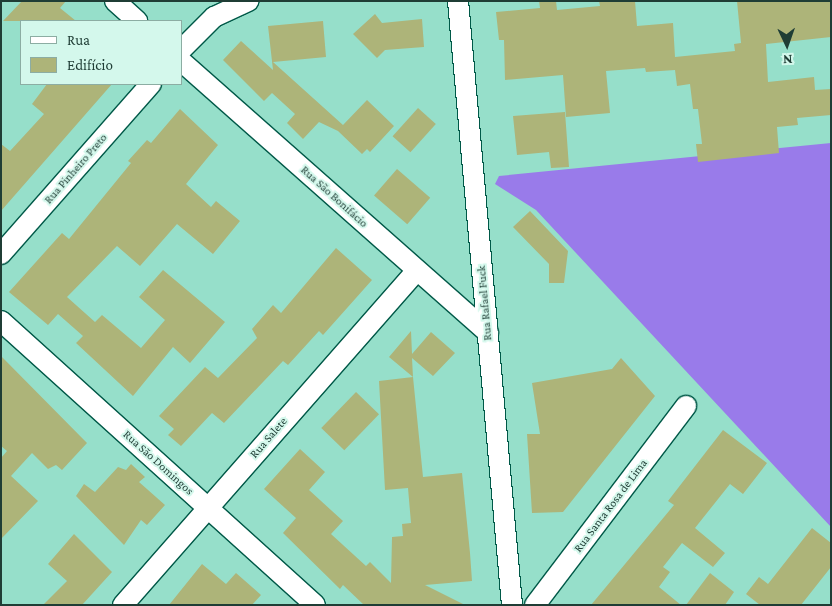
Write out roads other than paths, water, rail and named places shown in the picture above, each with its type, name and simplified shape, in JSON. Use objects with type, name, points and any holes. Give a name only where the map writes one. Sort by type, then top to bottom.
[{"type":"street","points":[[115,1],[136,20]]},
{"type":"street","points":[[182,49],[214,16],[249,1]]},
{"type":"street","name":"Rua Rafael Fuck","points":[[458,1],[512,605]]},
{"type":"street","name":"Rua São Bonifácio","points":[[182,62],[488,333]]},
{"type":"street","name":"Rua Pinheiro Preto","points":[[1,254],[150,85]]},
{"type":"street","name":"Rua Salete","points":[[122,605],[416,271]]},
{"type":"street","name":"Rua São Domingos","points":[[1,321],[315,605]]},
{"type":"street","name":"Rua Santa Rosa de Lima","points":[[535,605],[686,406]]}]
